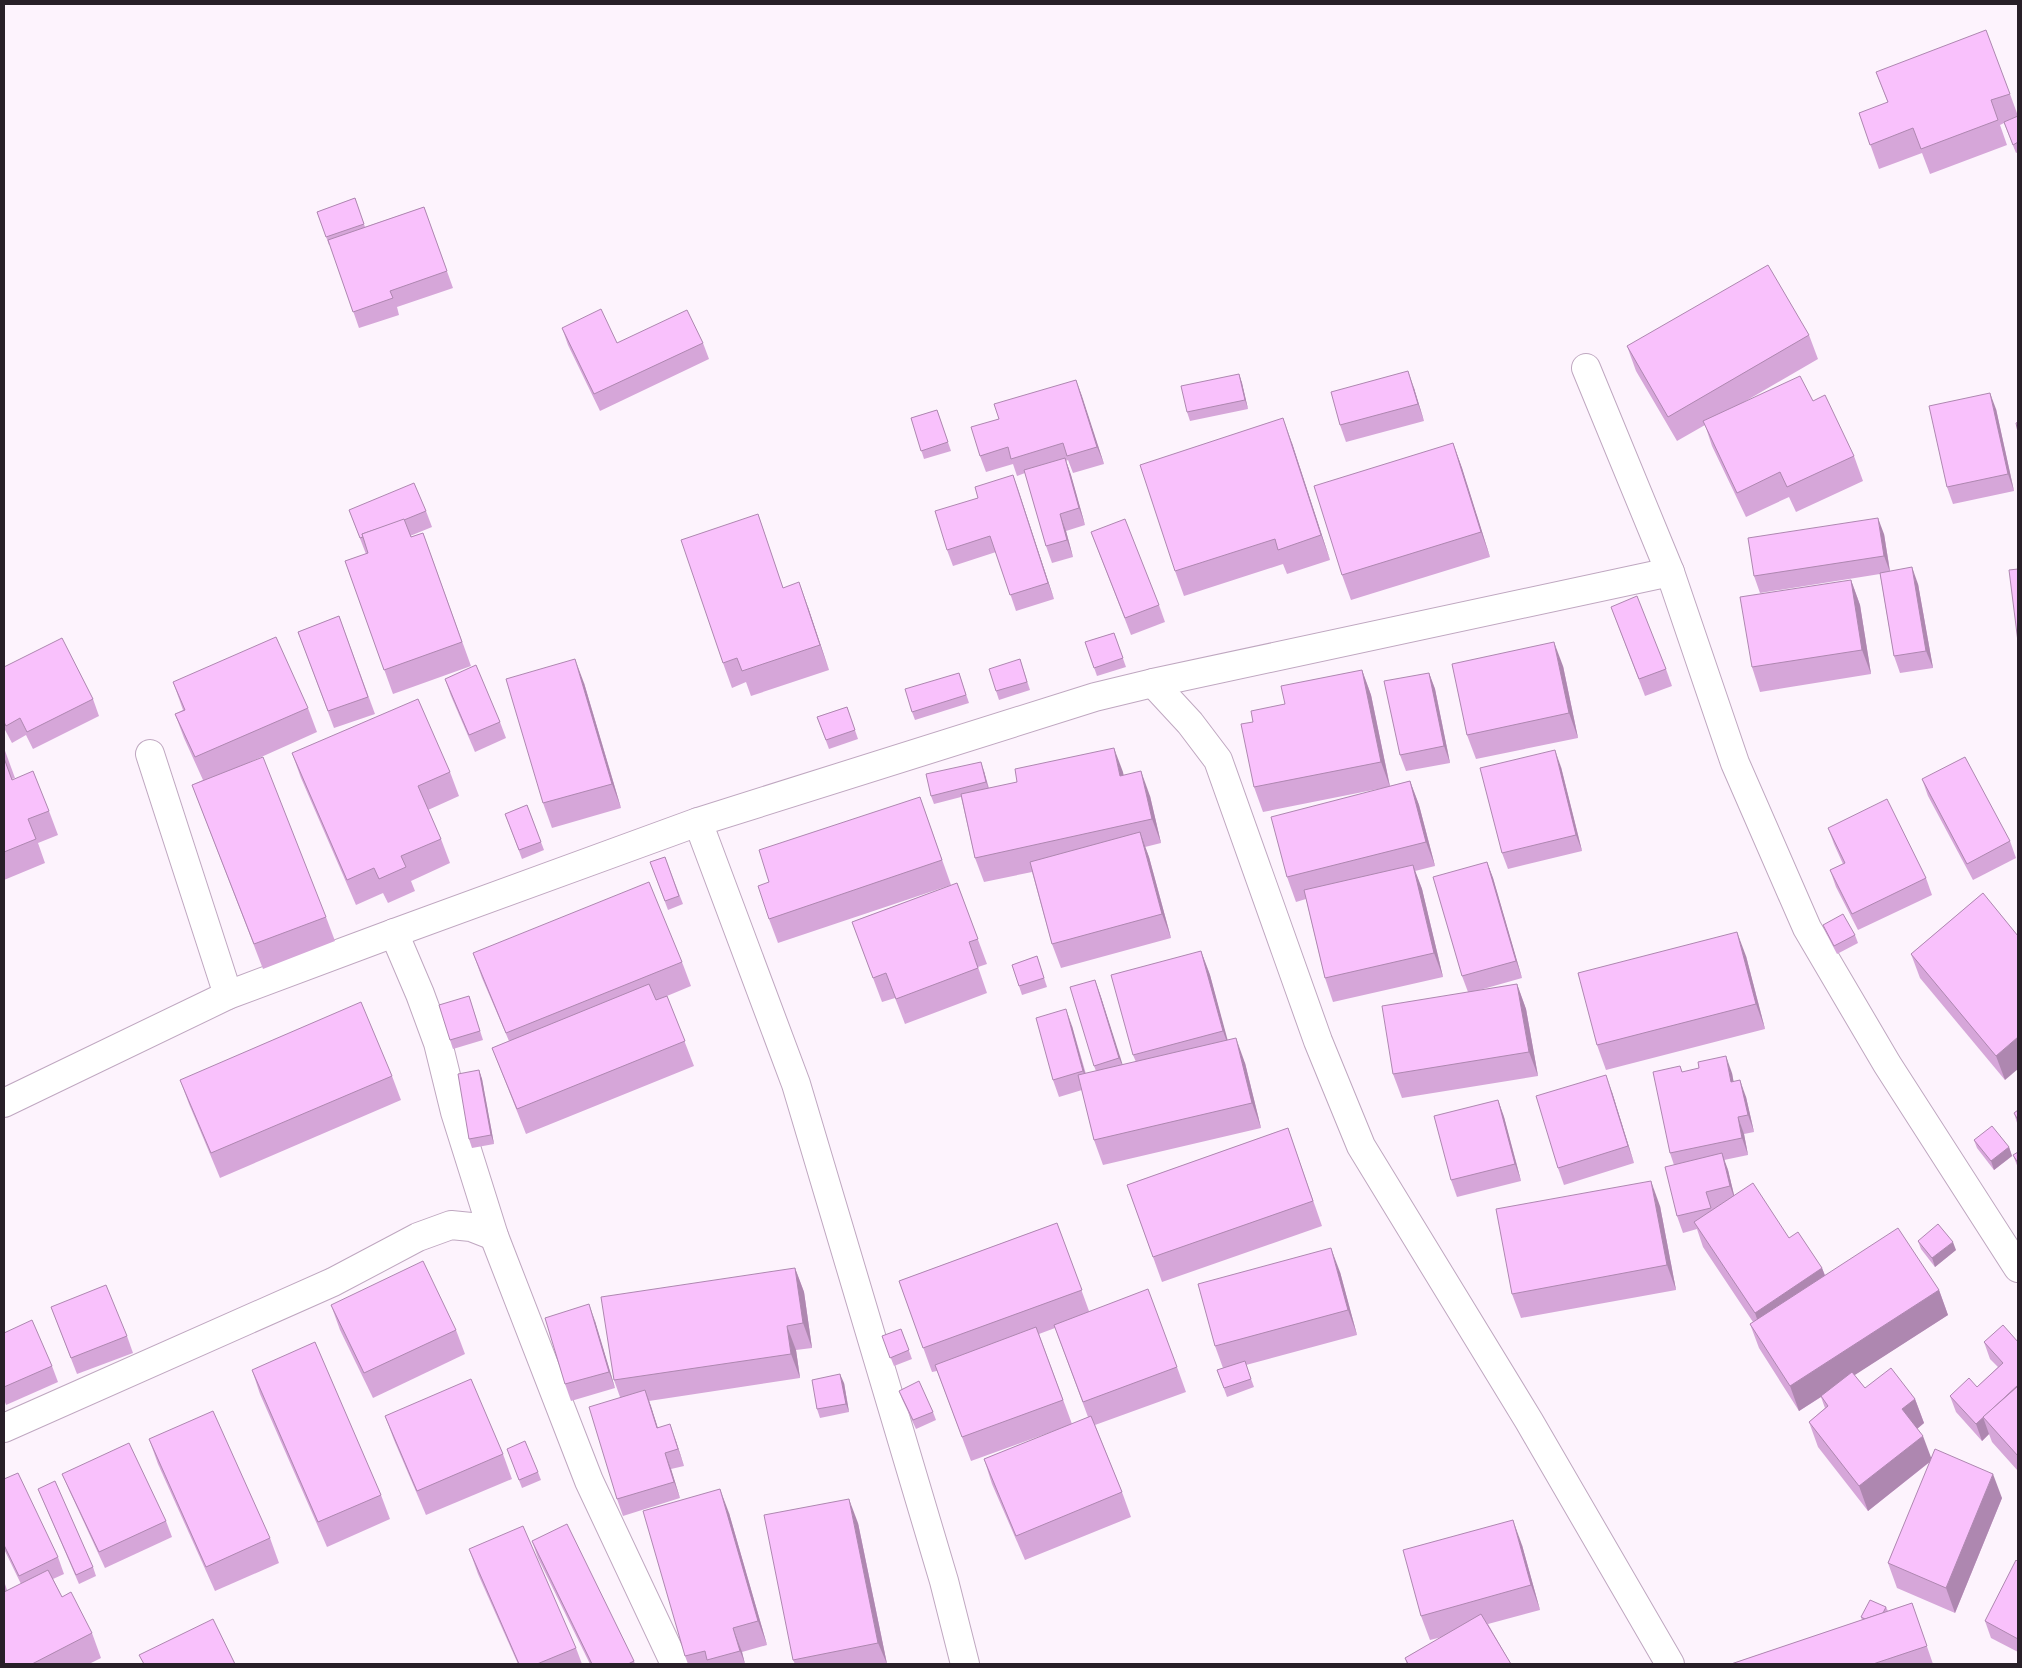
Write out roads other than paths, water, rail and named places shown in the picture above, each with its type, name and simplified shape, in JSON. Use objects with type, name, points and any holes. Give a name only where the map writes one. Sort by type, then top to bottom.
[{"type":"street","points":[[1586,368],[1670,572],[1735,763],[1807,928],[1887,1064],[2018,1268]]},
{"type":"street","points":[[4,1103],[228,995],[698,822],[1095,697],[1670,572]]},
{"type":"street","points":[[1153,683],[1190,723],[1218,760],[1318,1041],[1361,1146],[1529,1421],[1670,1664]]},
{"type":"street","points":[[150,754],[228,995]]},
{"type":"street","points":[[698,822],[796,1084],[944,1581],[965,1664]]},
{"type":"street","points":[[394,933],[438,1043],[455,1112],[494,1236],[589,1481],[675,1664]]},
{"type":"street","points":[[4,1428],[333,1282],[418,1237],[451,1225],[471,1227],[494,1236]]}]
